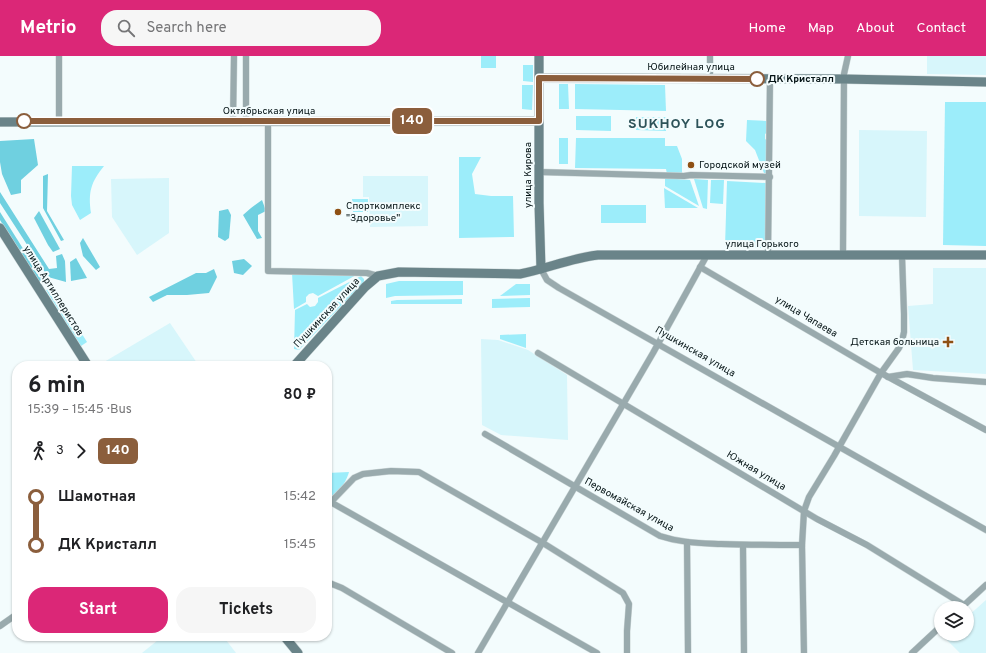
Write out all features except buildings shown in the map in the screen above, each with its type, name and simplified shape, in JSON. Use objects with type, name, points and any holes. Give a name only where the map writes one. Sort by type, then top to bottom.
[{"type":"street","points":[[58,56],[59,121]]},
{"type":"street","points":[[233,122],[234,56]]},
{"type":"street","points":[[246,56],[246,122]]},
{"type":"street","name":"улица Кирова","points":[[539,56],[541,269]]},
{"type":"street","points":[[710,56],[710,78]]},
{"type":"street","points":[[843,255],[844,79],[845,63],[848,56]]},
{"type":"street","name":"Юбилейная улица","points":[[539,78],[844,79],[986,82]]},
{"type":"street","points":[[768,255],[770,79]]},
{"type":"street","name":"Октябрьская улица","points":[[0,122],[539,121]]},
{"type":"street","name":"Пушкинская улица","points":[[268,122],[268,271],[367,273],[378,276],[399,272],[520,274],[541,269],[546,280],[559,288],[986,530]]},
{"type":"street","points":[[539,172],[662,176],[691,175],[770,177]]},
{"type":"street","name":"улица Артиллеристов","points":[[0,228],[85,361]]},
{"type":"street","name":"улица Горького","points":[[541,269],[582,257],[598,255],[986,255]]},
{"type":"street","points":[[478,653],[658,344],[707,255]]},
{"type":"street","points":[[804,653],[802,545],[804,511],[809,497],[840,447],[881,373],[899,348],[904,332],[902,255]]},
{"type":"street","name":"улица Чапаева","points":[[700,267],[881,373],[986,430]]},
{"type":"street","name":"Пушкинская улица","points":[[298,361],[355,297],[378,276]]},
{"type":"street","name":"Южная улица","points":[[538,353],[817,519],[867,545],[953,601]]},
{"type":"street","points":[[888,376],[907,374],[933,378],[986,382]]},
{"type":"street","name":"Первомайская улица","points":[[485,434],[660,536],[674,541],[743,545],[802,545]]},
{"type":"street","points":[[332,498],[354,478],[363,474],[391,471],[419,472],[543,543],[623,592],[629,604],[627,653]]},
{"type":"street","points":[[332,503],[597,653]]},
{"type":"street","points":[[687,542],[688,653]]},
{"type":"street","points":[[743,545],[744,653]]},
{"type":"street","points":[[332,584],[342,588],[452,653]]},
{"type":"street","points":[[968,601],[986,584]]},
{"type":"street","points":[[0,626],[12,618]]},
{"type":"street","points":[[912,653],[934,633]]},
{"type":"street","points":[[288,641],[298,653]]},
{"type":"shaded area","points":[[481,56],[496,56],[496,68],[481,68]]},
{"type":"shaded area","points":[[927,56],[986,56],[986,75],[927,74]]},
{"type":"shaded area","points":[[523,65],[533,65],[533,82],[523,81]]},
{"type":"shaded area","points":[[559,84],[568,84],[569,109],[559,109]]},
{"type":"shaded area","points":[[575,84],[665,85],[666,111],[575,109]]},
{"type":"shaded area","points":[[522,85],[533,85],[532,110],[522,109]]},
{"type":"shaded area","points":[[945,102],[986,102],[986,246],[943,245]]},
{"type":"shaded area","points":[[576,116],[611,116],[611,131],[576,130]]},
{"type":"shaded area","points":[[636,117],[666,117],[666,131],[636,130]]},
{"type":"shaded area","points":[[747,120],[767,121],[768,132],[765,134],[765,139],[768,141],[768,173],[764,173],[755,150],[746,141]]},
{"type":"shaded area","points":[[859,130],[927,131],[926,217],[859,216]]},
{"type":"shaded area","points":[[559,138],[568,138],[568,164],[559,164]]},
{"type":"shaded area","points":[[576,138],[665,138],[665,146],[677,146],[682,159],[682,174],[667,174],[666,169],[575,168]]},
{"type":"shaded area","points":[[34,139],[38,165],[21,180],[21,193],[11,195],[2,174],[0,162],[0,141]]},
{"type":"shaded area","points":[[459,157],[481,157],[472,174],[475,194],[513,196],[514,237],[459,238]]},
{"type":"shaded area","points":[[72,166],[104,166],[93,182],[90,193],[91,213],[80,220],[72,205]]},
{"type":"shaded area","points":[[48,174],[47,211],[64,240],[61,241],[43,208],[43,176]]},
{"type":"shaded area","points":[[363,176],[428,176],[428,226],[370,227],[369,197],[363,197]]},
{"type":"shaded area","points":[[169,178],[169,233],[137,255],[112,217],[111,179]]},
{"type":"shaded area","points":[[665,178],[690,180],[699,206],[665,186]]},
{"type":"shaded area","points":[[694,179],[708,180],[707,209],[703,208]]},
{"type":"shaded area","points":[[711,180],[724,180],[723,204],[710,203]]},
{"type":"shaded area","points":[[727,181],[766,183],[767,248],[725,247]]},
{"type":"shaded area","points":[[664,188],[698,208],[665,208]]},
{"type":"shaded area","points":[[0,192],[49,269],[57,268],[56,256],[62,254],[65,261],[66,282],[48,277],[0,203]]},
{"type":"shaded area","points":[[352,199],[368,199],[368,212],[353,212]]},
{"type":"shaded area","points":[[262,200],[266,211],[258,215],[258,231],[262,238],[257,239],[243,215]]},
{"type":"shaded area","points":[[601,205],[646,205],[646,223],[601,223]]},
{"type":"shaded area","points":[[228,209],[231,215],[229,238],[225,241],[218,237],[219,211]]},
{"type":"shaded area","points":[[39,211],[60,249],[53,252],[48,245],[34,218]]},
{"type":"shaded area","points":[[0,212],[44,282],[40,283],[0,220]]},
{"type":"shaded area","points":[[83,238],[100,267],[96,270],[83,256],[80,243]]},
{"type":"shaded area","points":[[76,258],[87,278],[71,281],[70,262]]},
{"type":"shaded area","points":[[244,259],[252,266],[243,275],[234,273],[232,261]]},
{"type":"shaded area","name":"Детская больница","points":[[933,268],[986,268],[986,374],[913,370],[908,306],[933,304]]},
{"type":"shaded area","points":[[214,269],[217,277],[209,293],[167,295],[153,302],[149,297],[196,273],[206,273]]},
{"type":"shaded area","points":[[292,273],[358,274],[318,296],[313,293],[309,294],[306,297],[306,302],[294,309]]},
{"type":"shaded area","points":[[361,276],[364,279],[364,282],[299,350],[294,349],[295,310],[307,304],[310,307],[315,306],[318,302],[318,298]]},
{"type":"shaded area","points":[[399,281],[463,281],[463,295],[395,296],[386,298],[386,284]]},
{"type":"shaded area","points":[[516,284],[530,284],[530,295],[500,296]]},
{"type":"shaded area","points":[[50,289],[55,291],[87,342],[81,346],[46,290]]},
{"type":"shaded area","points":[[530,298],[530,307],[492,308],[492,299]]},
{"type":"shaded area","points":[[462,299],[462,304],[391,304],[391,301],[397,300]]},
{"type":"shaded area","points":[[170,323],[196,361],[106,361]]},
{"type":"shaded area","points":[[526,334],[526,348],[500,339],[500,335]]},
{"type":"shaded area","points":[[481,339],[498,340],[528,350],[567,375],[568,440],[501,435],[482,425]]},
{"type":"shaded area","points":[[349,472],[344,484],[332,496],[332,473]]},
{"type":"shaded area","points":[[986,600],[986,653],[960,653],[948,641],[974,641],[974,611]]},
{"type":"shaded area","points":[[157,641],[227,641],[236,653],[142,653]]},
{"type":"bus line","name":"140","points":[[24,121],[539,121],[539,78],[757,79]]},
{"type":"place","name":"ДК Кристалл","points":[[757,79]]},
{"type":"place","name":"Городской музей","points":[[691,165]]},
{"type":"place","name":"Спорткомплекс \"Здоровье\"","points":[[338,212]]},
{"type":"place","name":"Детская больница","points":[[948,342]]},
{"type":"district","name":"SUKHOY LOG","points":[[677,124]]}]
